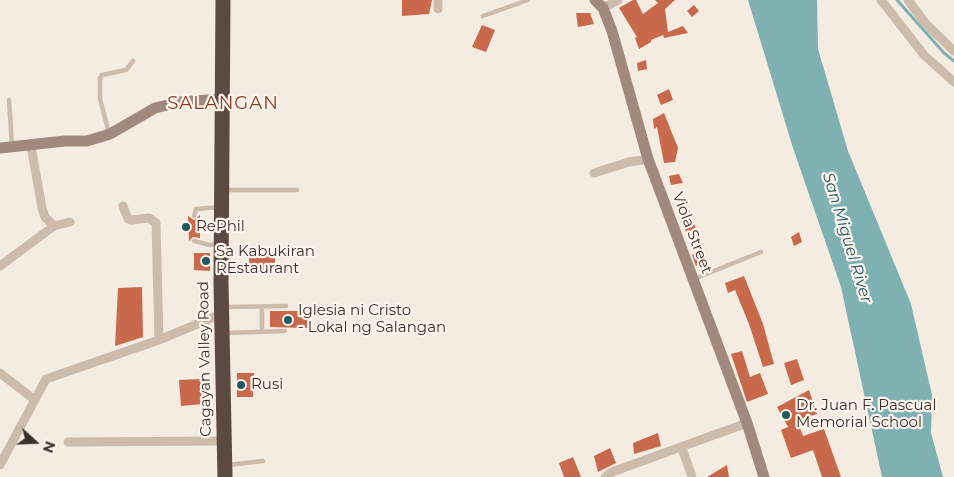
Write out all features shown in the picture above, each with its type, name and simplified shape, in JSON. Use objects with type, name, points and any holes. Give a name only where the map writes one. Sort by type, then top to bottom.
[{"type":"highway","name":"Cagayan Valley Road","points":[[223,0],[221,333],[225,471]]},
{"type":"street","points":[[599,4],[618,0]]},
{"type":"street","points":[[881,0],[924,55],[954,82]]},
{"type":"street","points":[[908,0],[926,24],[954,51]]},
{"type":"street","name":"Viola Street","points":[[599,4],[612,31],[648,160],[747,423],[764,477]]},
{"type":"street","points":[[6,148],[65,141],[80,142],[110,134],[155,108],[180,102],[222,99]]},
{"type":"street","points":[[31,146],[42,208],[45,217],[54,226]]},
{"type":"street","points":[[594,173],[629,162],[648,160]]},
{"type":"street","points":[[123,206],[128,219],[149,218],[156,223],[159,340]]},
{"type":"street","points":[[0,266],[54,226],[70,222]]},
{"type":"street","points":[[0,465],[3,453],[46,379],[159,340],[221,311]]},
{"type":"street","points":[[0,373],[35,400]]},
{"type":"street","points":[[605,477],[747,423]]},
{"type":"street","points":[[68,442],[224,440]]},
{"type":"street","points":[[682,448],[692,477]]},
{"type":"street","points":[[626,468],[629,477]]},
{"type":"lane","points":[[483,16],[501,8],[528,0]]},
{"type":"lane","points":[[110,134],[100,100],[100,78],[126,70],[133,61]]},
{"type":"lane","points":[[6,148],[9,100]]},
{"type":"lane","points":[[222,190],[297,190]]},
{"type":"lane","points":[[194,216],[196,210],[221,206]]},
{"type":"lane","points":[[194,241],[210,245],[221,244]]},
{"type":"lane","points":[[694,279],[761,252]]},
{"type":"lane","points":[[221,311],[286,306]]},
{"type":"lane","points":[[262,307],[262,332]]},
{"type":"lane","points":[[221,333],[285,331]]},
{"type":"lane","points":[[225,471],[264,461]]},
{"type":"water","name":"San Miguel River","points":[[748,0],[817,0],[818,49],[848,151],[911,304],[932,395],[931,433],[943,477],[882,477],[841,287],[793,148]]},
{"type":"building","points":[[402,0],[432,0],[429,14],[402,16]]},
{"type":"building","points":[[636,0],[643,14],[658,3],[655,0],[675,0],[665,9],[668,32],[683,26],[688,33],[664,38],[663,35],[651,40],[651,42],[639,49],[635,38],[637,37],[619,8]]},
{"type":"building","points":[[694,5],[699,11],[692,17],[687,11]]},
{"type":"building","points":[[576,13],[590,13],[594,24],[578,27]]},
{"type":"building","points":[[482,25],[495,30],[486,52],[472,47]]},
{"type":"building","points":[[646,60],[647,69],[638,71],[637,63]]},
{"type":"building","points":[[669,89],[673,100],[661,105],[657,95]]},
{"type":"building","points":[[664,113],[678,148],[675,162],[664,163],[657,127],[654,129],[653,119]]},
{"type":"building","points":[[679,174],[683,183],[671,185],[669,176]]},
{"type":"building","points":[[689,210],[700,240],[699,251],[705,261],[696,266],[692,255],[697,252],[682,224],[679,213]]},
{"type":"building","points":[[200,215],[200,238],[193,237],[189,241],[188,216],[194,220]]},
{"type":"building","points":[[799,232],[802,242],[794,246],[791,237]]},
{"type":"building","points":[[194,253],[210,253],[210,271],[194,270]]},
{"type":"building","points":[[275,256],[275,271],[249,271],[249,257]]},
{"type":"building","points":[[744,276],[763,324],[774,364],[763,367],[749,324],[735,290],[728,293],[725,283]]},
{"type":"building","points":[[142,287],[143,337],[115,346],[118,288]]},
{"type":"building","name":"Iglesia ni Cristo - Lokal ng Salangan","points":[[270,311],[307,311],[307,328],[270,327]]},
{"type":"building","points":[[742,351],[750,377],[760,373],[768,394],[747,402],[731,354]]},
{"type":"building","points":[[797,359],[804,380],[791,385],[784,363]]},
{"type":"building","points":[[237,373],[254,373],[253,397],[237,397]]},
{"type":"building","points":[[201,379],[203,404],[181,406],[179,380]]},
{"type":"building","points":[[809,390],[817,414],[797,420],[803,436],[824,429],[841,477],[822,477],[813,450],[791,458],[781,430],[788,427],[777,407]]},
{"type":"building","points":[[658,433],[661,446],[634,454],[633,443]]},
{"type":"building","points":[[610,448],[616,463],[598,472],[594,456]]},
{"type":"building","points":[[573,457],[581,477],[564,477],[559,463]]},
{"type":"building","points":[[727,465],[729,477],[707,477]]},
{"type":"waterway","points":[[897,0],[944,53],[954,61]]},
{"type":"place","name":"RePhil","points":[[186,227]]},
{"type":"place","name":"Sa Kabukiran REstaurant","points":[[206,261]]},
{"type":"place","name":"Iglesia ni Cristo - Lokal ng Salangan","points":[[288,320]]},
{"type":"place","name":"Rusi","points":[[241,385]]},
{"type":"place","name":"Dr. Juan F. Pascual Memorial School","points":[[786,415]]},
{"type":"district","name":"SALANGAN","points":[[223,104]]}]
